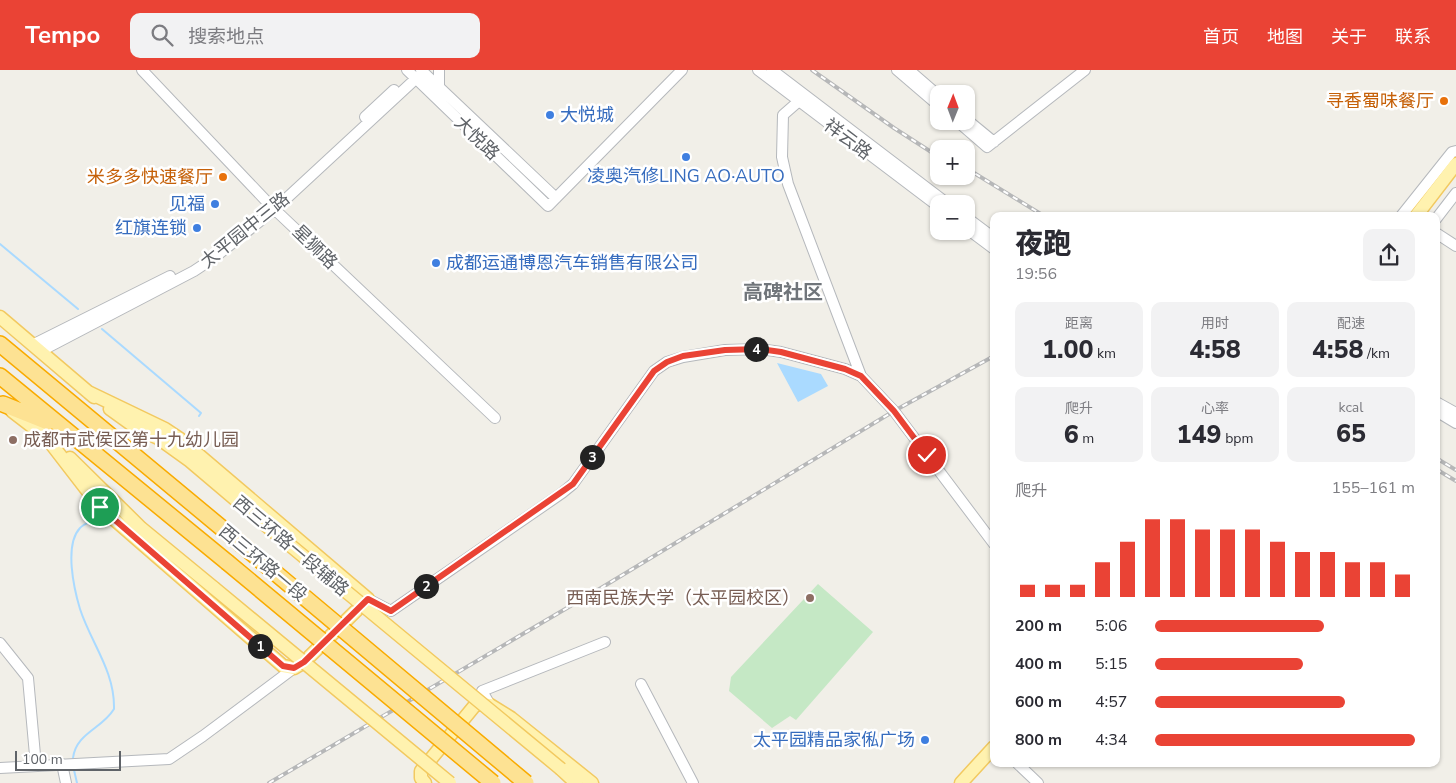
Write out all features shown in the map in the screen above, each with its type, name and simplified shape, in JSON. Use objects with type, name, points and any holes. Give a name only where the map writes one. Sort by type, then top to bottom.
[{"type":"highway","name":"西三环路一段","points":[[0,344],[526,783]]},
{"type":"highway","name":"西三环路一段","points":[[0,376],[493,783]]},
{"type":"highway","points":[[2,403],[63,428]]},
{"type":"main road","points":[[1429,212],[1453,177],[1456,164]]},
{"type":"main road","points":[[1420,212],[1453,177]]},
{"type":"main road","name":"西三环路一段辅路","points":[[0,317],[118,416],[158,438],[190,461],[576,783]]},
{"type":"main road","points":[[46,437],[100,507],[283,666],[294,668],[304,662],[368,599],[180,439],[165,429],[88,392]]},
{"type":"main road","points":[[2,403],[46,437],[141,528],[450,783]]},
{"type":"main road","points":[[425,783],[421,778],[421,771],[476,704],[490,705],[511,718],[592,783]]},
{"type":"main road","points":[[960,783],[990,751]]},
{"type":"main road","points":[[972,783],[990,763]]},
{"type":"street","name":"星狮路","points":[[142,70],[272,207],[494,418]]},
{"type":"street","points":[[439,70],[439,88]]},
{"type":"street","points":[[415,72],[439,88],[556,198],[682,70]]},
{"type":"street","name":"祥云路","points":[[758,70],[930,200]]},
{"type":"street","name":"祥云路","points":[[772,70],[936,195]]},
{"type":"street","points":[[896,70],[930,98]]},
{"type":"street","points":[[908,70],[930,88]]},
{"type":"street","points":[[990,145],[1085,70]]},
{"type":"street","name":"太平园中三路","points":[[38,348],[194,271],[215,257],[272,207],[415,72]]},
{"type":"street","name":"大悦路","points":[[415,72],[548,206],[556,198]]},
{"type":"street","points":[[799,101],[783,116],[782,157],[788,184],[861,376],[894,411],[990,539]]},
{"type":"street","points":[[975,129],[990,145]]},
{"type":"street","points":[[969,130],[990,145]]},
{"type":"street","points":[[1404,212],[1452,152],[1456,151]]},
{"type":"street","points":[[1440,214],[1456,193]]},
{"type":"street","points":[[975,224],[990,235]]},
{"type":"street","points":[[975,235],[990,246]]},
{"type":"street","points":[[1440,236],[1456,246]]},
{"type":"street","points":[[368,599],[391,611],[573,484],[654,371],[667,362],[683,356],[725,350],[760,349],[781,352],[845,369],[861,376]]},
{"type":"street","points":[[1440,404],[1456,413]]},
{"type":"street","points":[[1440,413],[1456,423]]},
{"type":"street","points":[[490,705],[482,691],[605,642]]},
{"type":"street","points":[[0,643],[28,678],[36,766]]},
{"type":"street","points":[[0,768],[169,759],[294,668]]},
{"type":"street","points":[[642,684],[694,783]]},
{"type":"street","points":[[62,764],[66,783]]},
{"type":"street","points":[[1021,767],[1038,783]]},
{"type":"green space","points":[[818,584],[873,632],[796,720],[790,716],[772,728],[729,691],[731,677]]},
{"type":"water","points":[[777,363],[821,374],[828,386],[798,402]]},
{"type":"waterway","points":[[0,244],[78,309]]},
{"type":"waterway","points":[[102,329],[201,413],[199,416]]},
{"type":"waterway","points":[[73,758],[75,750],[84,737],[103,722],[114,709],[111,682],[80,609],[72,567],[72,545],[75,536],[81,527],[94,520]]},
{"type":"waterway","points":[[74,770],[77,783]]},
{"type":"railway","points":[[812,70],[930,151]]},
{"type":"railway","points":[[975,174],[1038,212]]},
{"type":"railway","points":[[269,783],[596,591],[894,411],[990,358]]},
{"type":"railway","points":[[1440,460],[1456,470]]},
{"type":"railway","points":[[1440,471],[1456,481]]},
{"type":"place","name":"寻香蜀味餐厅","points":[[1444,101]]},
{"type":"place","name":"大悦城","points":[[550,115]]},
{"type":"place","name":"凌奥汽修LING AO·AUTO","points":[[686,157]]},
{"type":"place","name":"米多多快速餐厅","points":[[223,177]]},
{"type":"place","name":"见福","points":[[215,204]]},
{"type":"place","name":"红旗连锁","points":[[197,228]]},
{"type":"place","name":"成都运通博恩汽车销售有限公司","points":[[436,263]]},
{"type":"place","name":"成都市武侯区第十九幼儿园","points":[[13,440]]},
{"type":"place","name":"西南民族大学（太平园校区）","points":[[810,598]]},
{"type":"place","name":"太平园精品家俬广场","points":[[925,740]]},
{"type":"district","name":"高碑社区","points":[[783,292]]},
{"type":"route","points":[[100,507],[283,666],[294,668],[304,662],[368,599],[391,611],[562,493],[573,484],[654,371],[667,362],[683,356],[725,350],[760,349],[781,352],[845,369],[861,376],[894,411],[927,455]]}]
